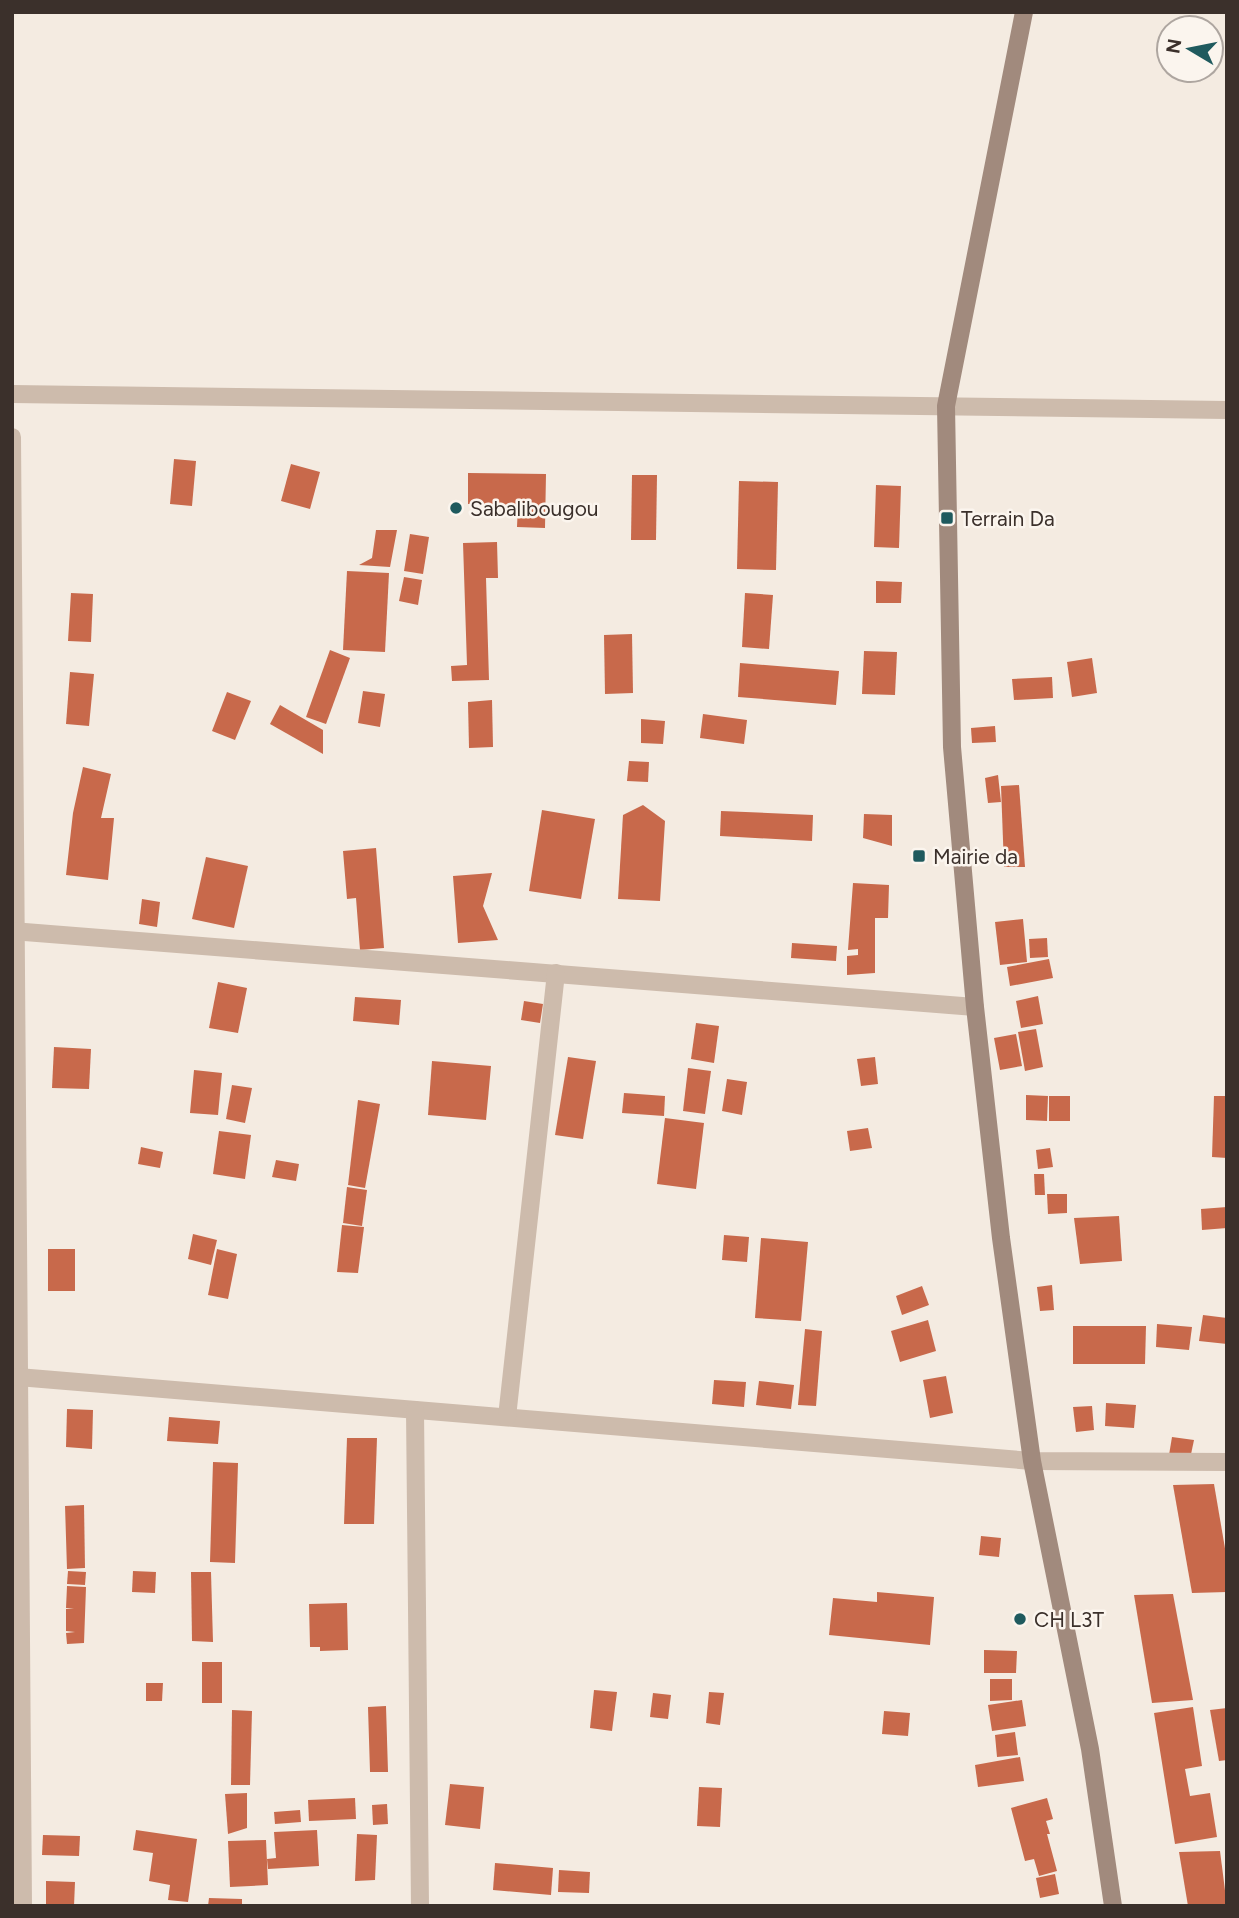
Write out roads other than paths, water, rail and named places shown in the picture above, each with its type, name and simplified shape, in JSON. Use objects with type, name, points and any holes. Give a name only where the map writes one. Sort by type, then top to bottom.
[{"type":"main road","points":[[1024,12],[946,406],[952,747],[975,1007],[1001,1238],[1032,1461],[1090,1749],[1113,1906]]},
{"type":"street","points":[[12,394],[1227,410]]},
{"type":"street","points":[[12,437],[23,1906]]},
{"type":"street","points":[[15,931],[975,1007]]},
{"type":"street","points":[[507,1417],[556,974]]},
{"type":"street","points":[[18,1377],[1032,1461],[1227,1462]]},
{"type":"street","points":[[415,1410],[420,1906]]},
{"type":"place","name":"Sabalibougou","points":[[456,508]]},
{"type":"place","name":"Terrain Da","points":[[947,518]]},
{"type":"place","name":"Mairie da","points":[[919,856]]},
{"type":"place","name":"CH L3T","points":[[1020,1619]]}]
